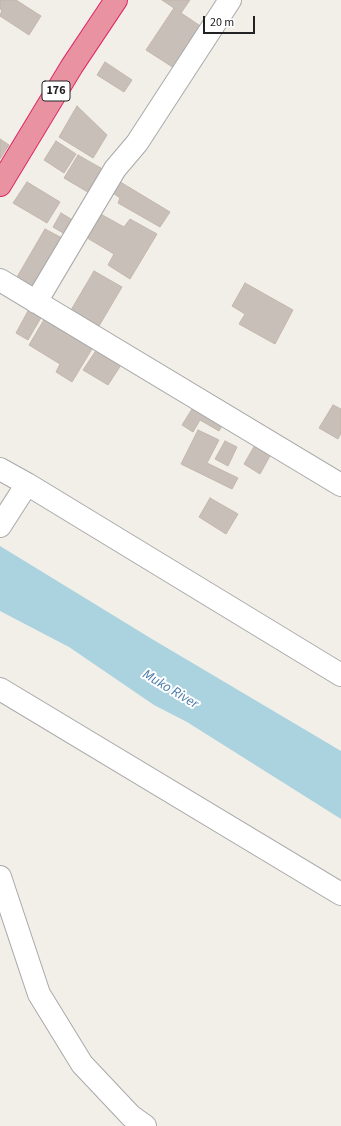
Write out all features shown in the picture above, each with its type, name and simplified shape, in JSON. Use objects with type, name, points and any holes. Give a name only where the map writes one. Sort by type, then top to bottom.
[{"type":"highway","name":"176","points":[[0,185],[72,66],[116,0]]},
{"type":"street","points":[[36,302],[115,169],[137,143],[230,0]]},
{"type":"street","points":[[0,280],[341,485]]},
{"type":"street","points":[[0,469],[23,490],[341,675]]},
{"type":"street","points":[[0,526],[23,490]]},
{"type":"street","points":[[0,689],[341,894]]},
{"type":"street","points":[[0,877],[39,994],[82,1064],[131,1116],[145,1126]]},
{"type":"water","name":"Muko River","points":[[0,546],[152,639],[341,751],[341,819],[187,722],[154,705],[69,647],[0,611]]},
{"type":"building","points":[[0,0],[16,0],[41,16],[29,35],[0,16],[2,10],[0,9]]},
{"type":"building","points":[[162,0],[190,0],[181,13],[202,27],[174,68],[146,50],[174,8]]},
{"type":"building","points":[[105,62],[132,80],[124,92],[97,75]]},
{"type":"building","points":[[77,106],[107,135],[93,158],[59,137]]},
{"type":"building","points":[[0,139],[9,145],[0,159]]},
{"type":"building","points":[[56,141],[76,154],[64,173],[44,160]]},
{"type":"building","points":[[78,155],[106,171],[91,194],[64,178]]},
{"type":"building","points":[[117,180],[170,212],[160,227],[118,203],[120,198],[110,191]]},
{"type":"building","points":[[27,182],[60,202],[47,223],[13,203]]},
{"type":"building","points":[[97,212],[124,227],[130,219],[157,234],[130,279],[108,265],[114,254],[84,236]]},
{"type":"building","points":[[61,213],[76,222],[68,236],[53,227]]},
{"type":"building","points":[[45,229],[64,239],[35,288],[17,277]]},
{"type":"building","points":[[94,271],[122,287],[99,326],[71,310]]},
{"type":"building","points":[[245,283],[293,310],[275,344],[239,324],[245,314],[232,306]]},
{"type":"building","points":[[29,309],[42,316],[28,340],[16,333]]},
{"type":"building","points":[[45,318],[95,344],[72,382],[56,372],[60,364],[29,345]]},
{"type":"building","points":[[97,349],[123,362],[108,385],[83,370]]},
{"type":"building","points":[[333,405],[341,409],[341,433],[338,439],[319,428]]},
{"type":"building","points":[[194,406],[223,424],[219,431],[200,420],[193,432],[182,425]]},
{"type":"building","points":[[198,430],[219,440],[207,463],[238,478],[232,489],[181,464]]},
{"type":"building","points":[[225,441],[237,447],[228,466],[215,459]]},
{"type":"building","points":[[255,445],[271,454],[260,474],[244,464]]},
{"type":"building","points":[[210,498],[238,514],[226,534],[199,517]]}]
